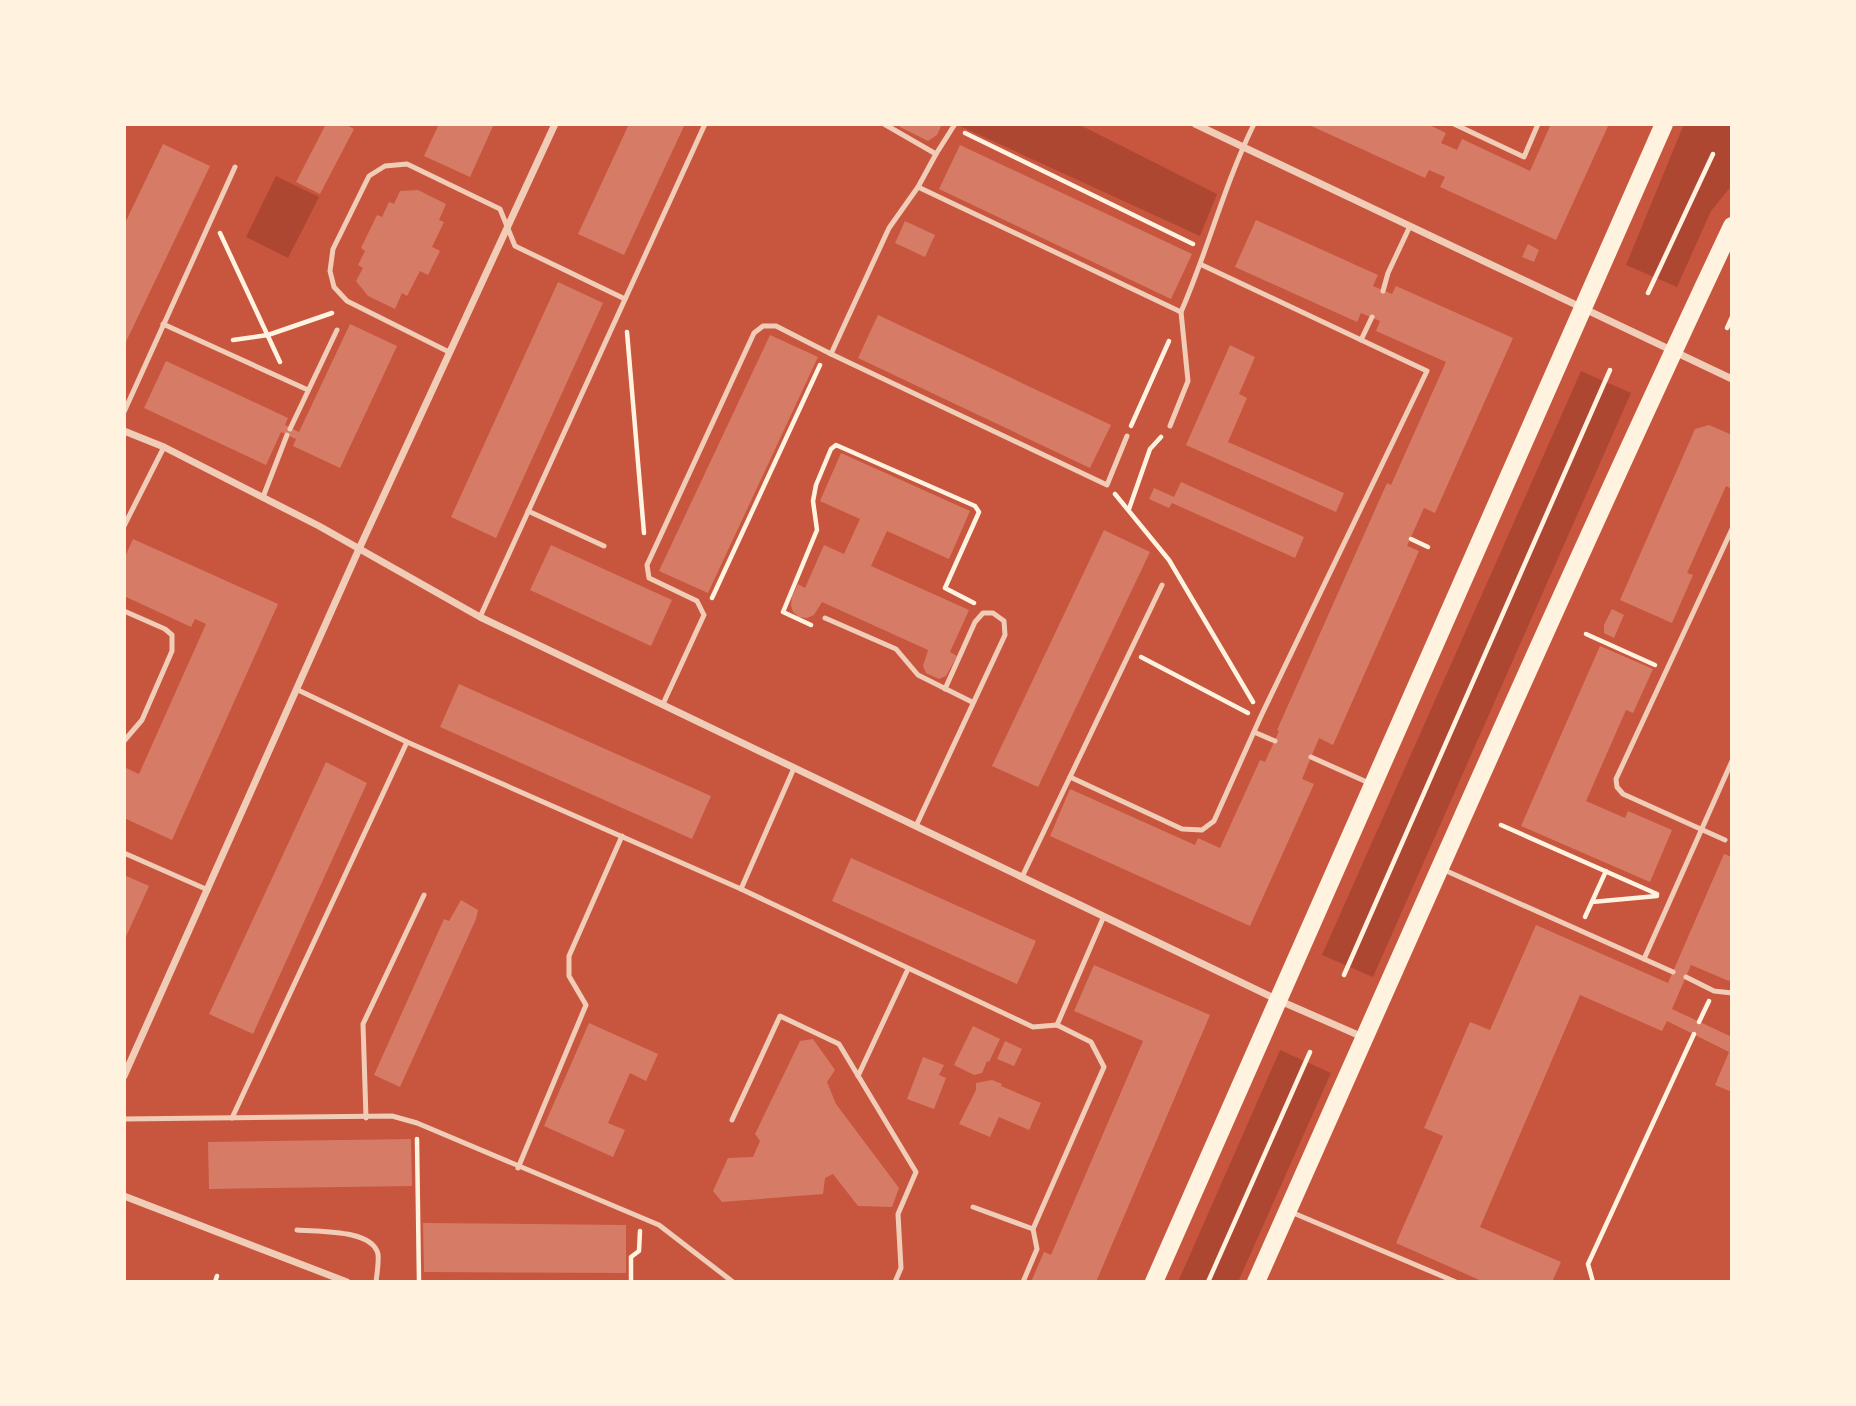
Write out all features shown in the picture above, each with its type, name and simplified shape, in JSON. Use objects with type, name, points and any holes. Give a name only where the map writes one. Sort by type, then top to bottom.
[{"type":"main road","points":[[1154,1282],[1664,124]]},
{"type":"main road","points":[[1256,1282],[1672,352],[1732,226]]},
{"type":"street","points":[[124,1076],[359,549],[555,124]]},
{"type":"street","points":[[1195,124],[1732,379]]},
{"type":"street","points":[[124,431],[164,447],[262,497],[480,617],[1278,1000],[1365,1038]]},
{"type":"street","points":[[124,1196],[347,1282]]},
{"type":"lane","points":[[480,617],[705,124]]},
{"type":"lane","points":[[884,124],[936,154]]},
{"type":"lane","points":[[1170,426],[1188,381],[1181,312],[1202,265],[1223,197],[1254,124]]},
{"type":"lane","points":[[1454,124],[1524,157],[1538,124]]},
{"type":"lane","points":[[829,353],[889,228],[918,187],[954,126]]},
{"type":"lane","points":[[449,352],[347,301],[334,287],[330,271],[333,248],[369,176],[385,166],[407,164],[475,195],[500,209],[515,246],[625,299]]},
{"type":"lane","points":[[124,412],[235,167]]},
{"type":"lane","points":[[918,187],[1181,312]]},
{"type":"lane","points":[[1384,291],[1388,273],[1410,226]]},
{"type":"lane","points":[[1070,776],[1182,828],[1202,830],[1214,821],[1427,371],[1202,265]]},
{"type":"lane","points":[[1361,340],[1372,317]]},
{"type":"lane","points":[[163,324],[308,390]]},
{"type":"lane","points":[[663,704],[704,615],[696,601],[649,578],[647,565],[754,333],[763,326],[776,327],[1107,485],[1127,436]]},
{"type":"lane","points":[[290,429],[337,330]]},
{"type":"lane","points":[[262,497],[288,435]]},
{"type":"lane","points":[[124,526],[164,447]]},
{"type":"lane","points":[[528,511],[604,546]]},
{"type":"lane","points":[[1725,840],[1623,794],[1617,788],[1616,779],[1732,529]]},
{"type":"lane","points":[[1022,877],[1162,585]]},
{"type":"lane","points":[[124,611],[165,629],[172,635],[173,642],[172,652],[142,720],[124,741]]},
{"type":"lane","points":[[916,826],[1005,635],[1003,621],[993,613],[983,613],[975,622],[946,689]]},
{"type":"lane","points":[[825,618],[896,649],[918,675],[972,702]]},
{"type":"lane","points":[[298,690],[407,742],[741,889],[1033,1027],[1057,1025],[1091,1042],[1104,1067],[1033,1229],[1037,1249],[1023,1282]]},
{"type":"lane","points":[[1254,732],[1275,741]]},
{"type":"lane","points":[[232,1118],[407,742]]},
{"type":"lane","points":[[1311,757],[1373,785]]},
{"type":"lane","points":[[1644,958],[1732,761]]},
{"type":"lane","points":[[741,889],[794,768]]},
{"type":"lane","points":[[518,1168],[586,1005],[569,976],[569,956],[622,836]]},
{"type":"lane","points":[[124,853],[208,890]]},
{"type":"lane","points":[[1440,867],[1673,972]]},
{"type":"lane","points":[[366,1118],[362,1024],[424,895]]},
{"type":"lane","points":[[1057,1025],[1104,916]]},
{"type":"lane","points":[[858,1076],[908,969]]},
{"type":"lane","points":[[1686,977],[1714,991],[1732,993]]},
{"type":"lane","points":[[732,1120],[780,1016],[839,1044],[916,1172],[898,1214],[901,1268],[895,1282]]},
{"type":"lane","points":[[124,1119],[392,1116],[659,1225],[733,1282]]},
{"type":"lane","points":[[972,1207],[1033,1229]]},
{"type":"lane","points":[[1288,1210],[1456,1282]]},
{"type":"lane","points":[[297,1230],[359,1236],[369,1240],[378,1256],[376,1282]]},
{"type":"path","points":[[954,126],[1206,251]]},
{"type":"path","points":[[1648,293],[1713,154]]},
{"type":"path","points":[[213,217],[288,382]]},
{"type":"path","points":[[625,299],[647,565]]},
{"type":"path","points":[[205,343],[268,335],[342,310]]},
{"type":"path","points":[[1127,436],[1181,312]]},
{"type":"path","points":[[1727,328],[1732,317]]},
{"type":"path","points":[[704,615],[829,353]]},
{"type":"path","points":[[1344,975],[1610,370]]},
{"type":"path","points":[[1129,509],[1150,449],[1170,426]]},
{"type":"path","points":[[825,618],[815,627],[783,612],[817,530],[813,502],[816,485],[831,449],[836,445],[975,506],[979,512],[945,588],[993,613]]},
{"type":"path","points":[[1107,485],[1129,509],[1185,584],[1261,718]]},
{"type":"path","points":[[1411,539],[1428,547]]},
{"type":"path","points":[[1586,634],[1668,670]]},
{"type":"path","points":[[1131,652],[1261,718]]},
{"type":"path","points":[[1501,825],[1661,896],[1592,902]]},
{"type":"path","points":[[1579,930],[1606,871]]},
{"type":"path","points":[[1593,1282],[1588,1264],[1693,1034]]},
{"type":"path","points":[[1208,1282],[1310,1052]]},
{"type":"path","points":[[417,1124],[419,1282]]},
{"type":"path","points":[[631,1282],[631,1257],[639,1251],[641,1238],[637,1216]]},
{"type":"shaded area","points":[[1078,124],[1217,194],[1200,236],[960,126]]},
{"type":"shaded area","points":[[1684,124],[1732,124],[1732,185],[1711,211],[1677,287],[1626,265]]},
{"type":"shaded area","points":[[276,176],[319,197],[288,258],[246,237]]},
{"type":"shaded area","points":[[1581,371],[1631,393],[1373,977],[1322,955]]},
{"type":"shaded area","points":[[1280,1050],[1331,1073],[1238,1282],[1178,1282]]},
{"type":"building","points":[[326,124],[345,124],[354,129],[320,194],[296,182]]},
{"type":"building","points":[[439,124],[494,124],[470,177],[424,156]]},
{"type":"building","points":[[629,124],[685,124],[624,255],[578,234]]},
{"type":"building","points":[[899,124],[942,124],[937,135],[928,141]]},
{"type":"building","points":[[1307,124],[1427,124],[1446,133],[1441,143],[1457,150],[1462,139],[1530,171],[1551,124],[1609,124],[1556,240],[1440,187],[1445,177],[1429,170],[1425,178]]},
{"type":"building","points":[[163,144],[210,166],[124,346],[124,225]]},
{"type":"building","points":[[960,145],[1192,254],[1171,299],[939,189]]},
{"type":"building","points":[[418,190],[446,204],[439,220],[444,222],[432,247],[440,251],[428,275],[420,271],[407,296],[402,293],[395,309],[368,296],[356,281],[363,268],[358,265],[365,251],[361,248],[377,215],[382,217],[389,202],[394,204],[400,191]]},
{"type":"building","points":[[1256,220],[1378,275],[1373,286],[1392,294],[1396,286],[1513,338],[1435,513],[1424,508],[1407,546],[1419,551],[1333,745],[1319,738],[1302,779],[1314,784],[1250,926],[1050,836],[1070,789],[1195,845],[1198,838],[1220,848],[1260,760],[1265,762],[1387,483],[1391,485],[1446,362],[1376,331],[1380,321],[1361,313],[1357,322],[1235,267]]},
{"type":"building","points":[[905,221],[935,235],[925,257],[895,243]]},
{"type":"building","points":[[1528,244],[1539,250],[1534,262],[1522,257]]},
{"type":"building","points":[[558,282],[603,303],[496,538],[451,517]]},
{"type":"building","points":[[878,315],[1111,425],[1090,468],[858,358]]},
{"type":"building","points":[[350,324],[397,346],[340,468],[293,446],[296,439],[281,432],[266,465],[144,408],[166,361],[288,418],[285,425],[299,432]]},
{"type":"building","points":[[770,335],[818,357],[708,593],[659,571]]},
{"type":"building","points":[[1230,345],[1255,357],[1239,394],[1247,398],[1228,442],[1344,493],[1336,512],[1186,445]]},
{"type":"building","points":[[1709,425],[1732,435],[1732,489],[1726,486],[1687,573],[1693,575],[1672,623],[1620,600],[1695,429]]},
{"type":"building","points":[[841,453],[970,511],[949,559],[887,531],[871,566],[969,610],[950,652],[957,656],[946,676],[939,679],[926,673],[923,666],[928,650],[822,602],[814,615],[807,618],[799,617],[793,612],[792,597],[798,584],[805,588],[824,545],[844,554],[860,519],[820,501]]},
{"type":"building","points":[[1181,482],[1304,537],[1295,558],[1172,503],[1169,508],[1149,499],[1154,488],[1174,497]]},
{"type":"building","points":[[1104,530],[1150,552],[1038,787],[992,766]]},
{"type":"building","points":[[133,539],[278,604],[172,840],[124,818],[124,767],[139,774],[206,624],[195,619],[191,627],[124,596],[124,559]]},
{"type":"building","points":[[551,545],[672,600],[651,646],[530,590]]},
{"type":"building","points":[[1612,609],[1624,615],[1614,638],[1604,633],[1604,625]]},
{"type":"building","points":[[1600,646],[1653,669],[1633,713],[1626,710],[1586,801],[1625,818],[1628,811],[1672,830],[1650,882],[1521,826]]},
{"type":"building","points":[[459,684],[711,796],[692,839],[440,727]]},
{"type":"building","points":[[326,762],[367,783],[253,1034],[209,1014]]},
{"type":"building","points":[[1724,854],[1732,857],[1732,975],[1729,981],[1691,965],[1672,1009],[1732,1037],[1732,1092],[1715,1085],[1729,1052],[1667,1021],[1662,1031],[1580,995],[1480,1227],[1561,1262],[1552,1282],[1484,1282],[1396,1243],[1443,1136],[1424,1128],[1470,1022],[1490,1030],[1536,925],[1668,983]]},
{"type":"building","points":[[851,858],[1036,941],[1017,984],[832,901]]},
{"type":"building","points":[[124,875],[149,886],[124,941]]},
{"type":"building","points":[[461,900],[478,910],[476,919],[400,1087],[374,1075],[444,919],[449,921]]},
{"type":"building","points":[[1094,965],[1210,1015],[1096,1282],[1031,1282],[1044,1252],[1051,1255],[1143,1041],[1074,1011]]},
{"type":"building","points":[[589,1023],[658,1054],[646,1081],[630,1073],[608,1123],[625,1130],[613,1157],[544,1126]]},
{"type":"building","points":[[973,1026],[1000,1039],[982,1073],[974,1075],[954,1065]]},
{"type":"building","points":[[813,1039],[835,1070],[827,1082],[836,1104],[899,1188],[892,1207],[858,1206],[833,1174],[825,1178],[823,1194],[722,1202],[713,1191],[728,1158],[753,1157],[760,1141],[755,1134],[800,1041]]},
{"type":"building","points":[[1005,1041],[1022,1049],[1014,1066],[997,1059]]},
{"type":"building","points":[[923,1057],[944,1065],[939,1075],[946,1078],[934,1109],[907,1099]]},
{"type":"building","points":[[992,1080],[1041,1103],[1029,1130],[999,1117],[990,1137],[959,1124],[976,1090],[976,1083]]},
{"type":"building","points":[[411,1139],[412,1186],[209,1189],[208,1142]]},
{"type":"building","points":[[423,1223],[626,1225],[626,1273],[424,1272]]}]
